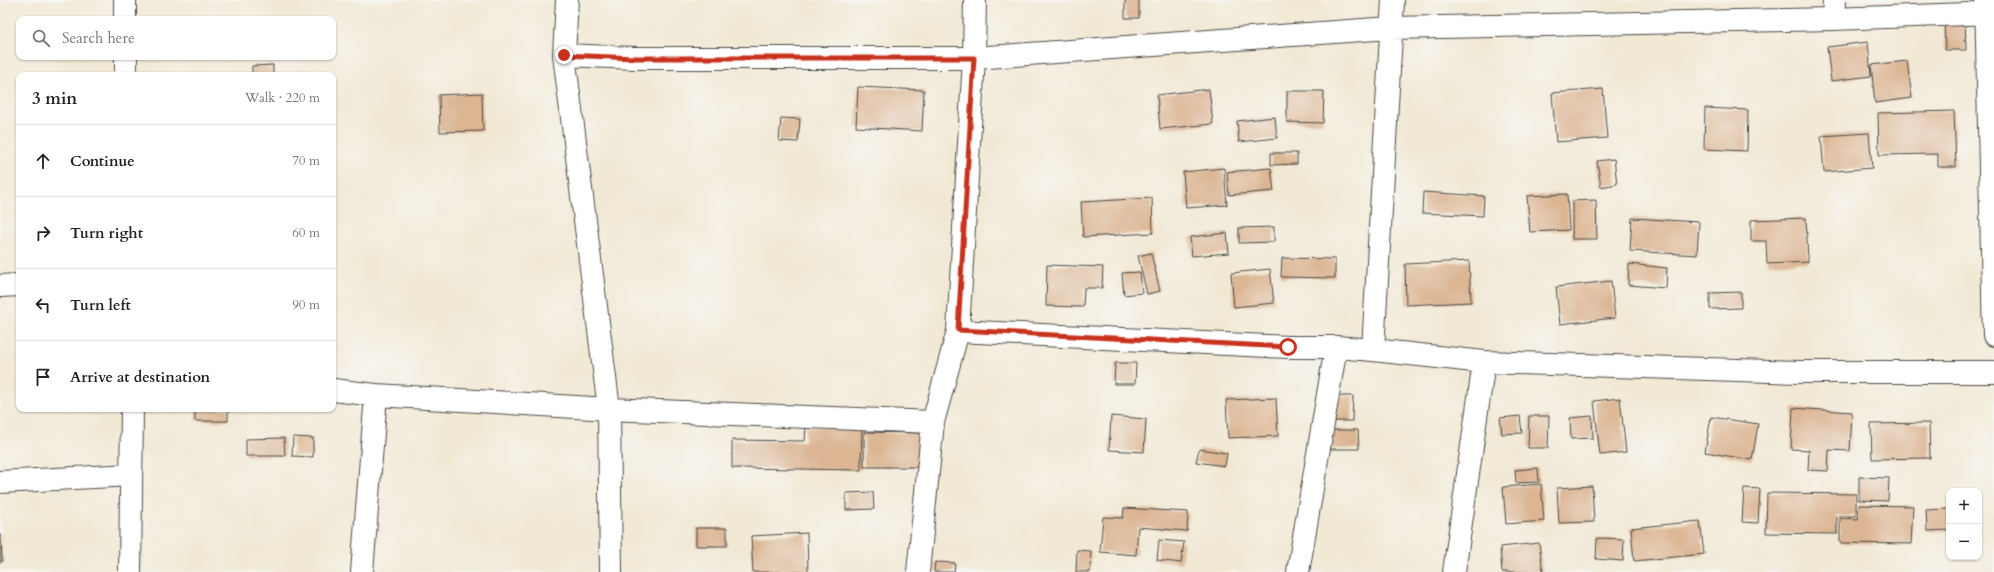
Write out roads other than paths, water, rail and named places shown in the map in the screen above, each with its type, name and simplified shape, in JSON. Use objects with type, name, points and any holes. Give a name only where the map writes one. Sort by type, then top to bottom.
[{"type":"street","points":[[125,0],[125,16]]},
{"type":"street","points":[[567,0],[564,55],[609,409],[611,572]]},
{"type":"street","points":[[918,572],[933,422],[958,330],[974,58],[975,0]]},
{"type":"street","points":[[1373,350],[1390,28],[1393,0]]},
{"type":"street","points":[[564,55],[635,58],[974,58],[1390,28],[1834,9],[1989,9],[1994,335]]},
{"type":"street","points":[[126,60],[126,72]]},
{"type":"street","points":[[0,286],[16,285]]},
{"type":"street","points":[[958,330],[1288,347],[1336,347],[1484,362],[1800,372],[1994,372]]},
{"type":"street","points":[[1298,572],[1336,347]]},
{"type":"street","points":[[1454,572],[1484,362]]},
{"type":"street","points":[[336,390],[376,395],[609,409],[933,422]]},
{"type":"street","points":[[362,572],[376,395]]},
{"type":"street","points":[[130,572],[132,412]]},
{"type":"street","points":[[0,482],[131,475]]}]
